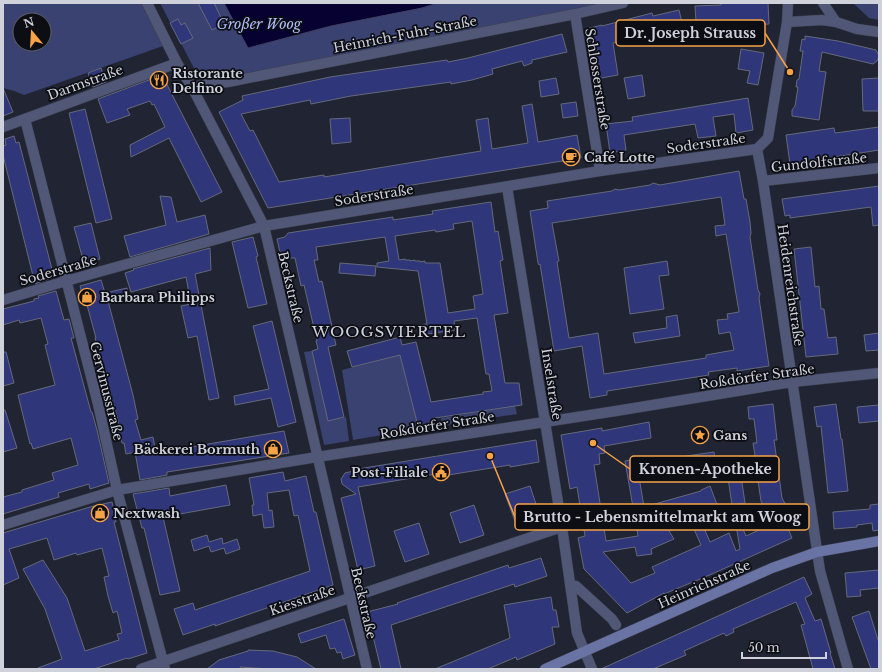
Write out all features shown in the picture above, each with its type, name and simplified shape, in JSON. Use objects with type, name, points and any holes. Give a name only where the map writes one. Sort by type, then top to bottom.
[{"type":"main road","name":"Heinrichstraße","points":[[545,669],[772,568],[817,552],[879,541]]},
{"type":"street","name":"Beckstraße","points":[[147,3],[264,226],[367,669]]},
{"type":"street","name":"Heinrich-Fuhr-Straße","points":[[193,89],[201,85],[228,82],[575,14],[623,3]]},
{"type":"street","points":[[757,149],[768,138],[787,22],[788,3]]},
{"type":"street","points":[[823,3],[831,12],[836,22]]},
{"type":"street","name":"Schlosserstraße","points":[[575,14],[600,171]]},
{"type":"street","points":[[787,22],[822,20],[836,22],[857,29],[879,32]]},
{"type":"street","name":"Darmstraße","points":[[3,127],[177,62]]},
{"type":"street","name":"Gervinusstraße","points":[[25,119],[98,404],[117,490],[164,665]]},
{"type":"street","name":"Soderstraße","points":[[3,300],[66,280],[264,226],[600,171],[757,149]]},
{"type":"street","name":"Heidenreichstraße","points":[[757,149],[763,181],[820,572],[848,669]]},
{"type":"street","name":"Gundolfstraße","points":[[763,181],[879,168]]},
{"type":"street","name":"Inselstraße","points":[[507,187],[562,527],[577,633],[592,669]]},
{"type":"street","name":"Roßdörfer Straße","points":[[3,525],[117,490],[792,382],[879,373]]},
{"type":"street","name":"Kiesstraße","points":[[142,669],[164,665],[350,597],[562,527]]},
{"type":"street","points":[[570,585],[576,586],[612,619],[616,625]]},
{"type":"shaded area","points":[[3,3],[141,3],[163,46],[24,95],[3,88]]},
{"type":"shaded area","points":[[160,3],[611,3],[243,75],[212,76],[195,70]]},
{"type":"shaded area","points":[[853,3],[879,3],[879,20],[869,18]]},
{"type":"shaded area","points":[[312,351],[328,421],[346,417],[349,441],[324,445],[304,352]]},
{"type":"shaded area","points":[[400,355],[418,426],[436,421],[436,426],[353,440],[342,370]]},
{"type":"shaded area","points":[[515,406],[517,414],[446,425],[442,423],[441,418]]},
{"type":"water","name":"Großer Woog","points":[[224,3],[438,3],[422,8],[331,26],[248,48]]},
{"type":"building","points":[[198,3],[214,3],[224,24],[212,30]]},
{"type":"building","points":[[721,3],[768,3],[769,24],[713,28],[714,36],[697,37],[695,6],[721,5]]},
{"type":"building","points":[[679,10],[685,35],[671,39],[670,32],[641,39],[640,35],[613,43],[618,75],[596,79],[593,61],[595,61],[586,29],[652,13],[653,16]]},
{"type":"building","points":[[178,19],[181,25],[185,23],[193,38],[181,44],[170,23]]},
{"type":"building","points":[[562,34],[567,52],[532,60],[532,63],[524,66],[522,61],[492,69],[493,74],[472,80],[451,84],[451,82],[351,96],[311,104],[310,100],[241,114],[250,131],[253,130],[279,182],[324,175],[324,177],[481,151],[476,120],[488,118],[492,149],[528,143],[522,106],[532,104],[538,142],[577,135],[581,158],[268,208],[219,112],[243,100],[242,96],[330,77],[447,60],[448,62]]},
{"type":"building","points":[[805,36],[838,41],[876,50],[879,56],[877,61],[873,64],[822,52],[819,71],[826,72],[819,120],[792,116],[792,110],[795,106],[798,87],[796,87],[797,80],[799,79],[803,51],[800,51],[802,39],[805,40]]},
{"type":"building","points":[[741,49],[764,53],[758,85],[747,83],[750,71],[738,69]]},
{"type":"building","points":[[101,68],[106,82],[93,87],[88,73]]},
{"type":"building","points":[[162,75],[222,192],[201,202],[169,138],[131,157],[130,145],[165,127],[154,104],[152,105],[150,101],[127,109],[130,115],[107,123],[98,99]]},
{"type":"building","points":[[642,75],[645,96],[628,99],[624,78]]},
{"type":"building","points":[[556,78],[559,94],[541,97],[539,81]]},
{"type":"building","points":[[879,78],[879,111],[863,111],[862,79]]},
{"type":"building","points":[[3,88],[13,112],[3,116]]},
{"type":"building","points":[[748,98],[753,130],[736,133],[734,114],[713,117],[716,136],[698,138],[695,124],[624,135],[626,150],[610,153],[606,124],[633,121],[632,117]]},
{"type":"building","points":[[576,102],[578,116],[563,118],[561,104]]},
{"type":"building","points":[[85,109],[112,219],[96,223],[69,113]]},
{"type":"building","points":[[350,118],[351,142],[332,144],[330,119]]},
{"type":"building","points":[[879,127],[879,150],[790,164],[786,135],[834,128],[835,133]]},
{"type":"building","points":[[14,136],[16,143],[19,142],[54,277],[35,284],[3,155],[3,146],[6,145],[5,139]]},
{"type":"building","points":[[739,171],[750,222],[750,237],[758,290],[760,294],[759,298],[769,366],[737,371],[737,368],[708,372],[709,375],[607,391],[607,395],[590,398],[582,346],[554,351],[530,211],[548,208],[547,201],[612,191],[615,189],[619,190],[650,185],[653,183],[660,185]],"holes":[[[721,197],[725,225],[715,226],[716,236],[726,234],[739,312],[727,314],[728,319],[717,320],[719,334],[730,332],[734,350],[706,355],[706,358],[604,374],[598,333],[569,338],[557,262],[559,261],[552,223]]]},
{"type":"building","points":[[879,186],[879,225],[873,226],[871,207],[790,218],[790,215],[785,216],[782,199]]},
{"type":"building","points":[[160,196],[171,197],[177,222],[205,215],[209,234],[130,257],[124,236],[166,225]]},
{"type":"building","points":[[491,202],[495,232],[498,231],[503,260],[500,261],[508,313],[494,315],[505,383],[519,383],[522,405],[435,418],[436,421],[418,426],[400,355],[352,367],[347,351],[400,337],[402,345],[416,342],[431,402],[483,394],[483,392],[492,391],[489,374],[486,374],[477,318],[454,321],[455,330],[420,335],[418,325],[427,324],[418,271],[377,267],[377,263],[389,261],[385,237],[316,247],[318,260],[314,260],[319,282],[322,281],[336,345],[328,347],[344,417],[328,421],[312,351],[318,349],[304,285],[301,286],[295,258],[290,258],[289,255],[281,257],[277,239],[285,237],[288,233],[393,217],[393,220],[433,214],[432,211]],"holes":[[[472,221],[483,294],[473,296],[475,309],[448,313],[440,263],[425,263],[425,261],[420,262],[405,259],[399,260],[395,236],[435,230],[436,232],[454,229],[453,224]]]},
{"type":"building","points":[[91,223],[100,259],[84,263],[74,227]]},
{"type":"building","points":[[253,237],[267,304],[248,308],[232,242]]},
{"type":"building","points":[[811,247],[815,287],[819,286],[821,309],[824,309],[828,338],[836,337],[838,354],[806,357],[794,249]]},
{"type":"building","points":[[210,248],[211,270],[195,274],[219,398],[209,400],[197,336],[188,338],[181,306],[191,304],[186,277],[131,292],[125,273],[134,270],[133,269]]},
{"type":"building","points":[[667,261],[669,275],[659,276],[664,309],[630,314],[624,268]]},
{"type":"building","points":[[340,263],[376,266],[375,276],[339,273]]},
{"type":"building","points":[[101,280],[105,293],[127,288],[129,296],[108,301],[133,395],[138,419],[135,420],[141,440],[153,437],[156,453],[284,431],[289,453],[167,472],[167,475],[140,480],[135,452],[126,454],[124,443],[122,443],[117,425],[119,424],[96,338],[80,286]]},
{"type":"building","points":[[56,291],[64,320],[69,319],[74,338],[71,338],[97,430],[109,483],[90,489],[89,484],[58,493],[59,497],[3,514],[3,497],[22,492],[22,490],[54,480],[52,473],[78,465],[71,438],[33,449],[31,443],[30,444],[18,395],[55,385],[45,345],[48,344],[41,318],[20,323],[19,320],[3,325],[3,309],[34,301],[34,299],[39,298],[38,296]]},
{"type":"building","points":[[677,315],[680,336],[635,343],[633,333],[667,328],[666,317]]},
{"type":"building","points":[[272,321],[296,422],[278,427],[271,398],[235,405],[234,396],[269,389],[253,326]]},
{"type":"building","points":[[879,333],[879,350],[866,351],[864,335]]},
{"type":"building","points":[[3,352],[6,352],[14,383],[3,386]]},
{"type":"building","points":[[773,404],[777,440],[774,440],[782,498],[795,523],[787,526],[792,538],[712,574],[664,593],[627,613],[584,569],[578,538],[585,536],[577,487],[570,489],[561,435],[602,428],[602,431],[649,422],[651,438],[604,446],[605,453],[599,454],[600,464],[594,465],[606,541],[638,536],[625,461],[636,459],[644,507],[701,491],[710,486],[719,510],[700,519],[710,542],[729,533],[736,551],[740,549],[735,519],[738,518],[746,536],[772,524],[761,501],[756,467],[763,464],[762,461],[756,462],[753,443],[757,443],[754,419],[749,419],[748,407]],"holes":[[[690,520],[701,545],[652,567],[655,573],[631,583],[603,552],[635,547],[637,556],[652,554],[651,549],[674,539],[669,531]]]},
{"type":"building","points":[[836,404],[848,491],[828,493],[821,426],[817,427],[814,407]]},
{"type":"building","points":[[879,405],[879,421],[859,423],[857,407]]},
{"type":"building","points":[[3,410],[5,410],[17,448],[3,452]]},
{"type":"building","points":[[536,440],[539,462],[442,476],[442,473],[358,487],[375,566],[358,570],[341,498],[356,494],[342,484],[341,479],[345,473],[358,469]]},
{"type":"building","points":[[714,452],[716,468],[656,478],[653,461]]},
{"type":"building","points":[[283,472],[285,481],[306,476],[333,585],[215,626],[215,624],[183,635],[174,609],[193,603],[195,610],[310,571],[298,515],[294,516],[289,490],[267,493],[269,511],[272,510],[274,527],[264,528],[262,514],[253,516],[252,505],[254,505],[249,478]]},
{"type":"building","points":[[741,476],[745,503],[732,505],[728,478]]},
{"type":"building","points":[[226,485],[230,505],[163,517],[180,591],[160,595],[144,528],[142,528],[133,494],[169,488],[170,496]]},
{"type":"building","points":[[530,486],[540,516],[516,524],[505,494]]},
{"type":"building","points":[[112,502],[116,522],[114,522],[147,653],[94,669],[38,669],[62,659],[45,609],[23,569],[43,560],[67,598],[85,651],[119,640],[117,634],[122,633],[117,611],[113,613],[108,596],[104,577],[109,576],[102,548],[77,555],[76,553],[54,560],[47,538],[9,549],[19,578],[3,585],[3,533],[90,507]]},
{"type":"building","points":[[879,504],[879,530],[873,531],[872,523],[857,525],[857,527],[834,529],[833,512],[870,509],[870,505]]},
{"type":"building","points":[[474,505],[484,535],[460,543],[450,513]]},
{"type":"building","points":[[419,523],[429,554],[405,562],[394,531]]},
{"type":"building","points":[[207,535],[209,542],[222,538],[223,544],[237,539],[240,549],[226,554],[224,548],[211,552],[209,546],[194,551],[191,540]]},
{"type":"building","points":[[541,558],[547,576],[515,587],[514,584],[391,625],[401,669],[381,669],[367,612],[398,604],[397,603],[508,565],[509,568]]},
{"type":"building","points":[[879,570],[879,588],[860,590],[861,596],[847,597],[845,573]]},
{"type":"building","points":[[804,577],[812,594],[805,598],[815,621],[821,619],[835,669],[813,669],[801,625],[805,624],[796,602],[733,629],[734,632],[726,636],[724,633],[684,651],[686,655],[653,669],[601,669]]},
{"type":"building","points":[[551,597],[553,610],[556,610],[559,627],[552,627],[555,644],[517,660],[516,657],[488,669],[435,669],[510,638],[504,605]]},
{"type":"building","points":[[869,611],[879,643],[879,669],[871,669],[852,617]]},
{"type":"building","points":[[344,619],[355,655],[343,659],[341,652],[337,653],[335,648],[330,649],[326,635],[301,643],[298,634]]},
{"type":"building","points":[[248,650],[273,651],[297,657],[316,669],[269,669],[240,667],[241,669],[207,669],[219,660]]},
{"type":"place","name":"Dr. Joseph Strauss","points":[[790,72]]},
{"type":"place","name":"Ristorante Delfino","points":[[159,80]]},
{"type":"place","name":"Café Lotte","points":[[571,157]]},
{"type":"place","name":"Barbara Philipps","points":[[87,297]]},
{"type":"place","name":"Gans","points":[[700,435]]},
{"type":"place","name":"Kronen-Apotheke","points":[[593,443]]},
{"type":"place","name":"Bäckerei Bormuth","points":[[273,449]]},
{"type":"place","name":"Brutto - Lebensmittelmarkt am Woog","points":[[490,456]]},
{"type":"place","name":"Post-Filiale","points":[[441,472]]},
{"type":"place","name":"Nextwash","points":[[100,513]]},
{"type":"district","name":"WOOGSVIERTEL","points":[[389,332]]}]
